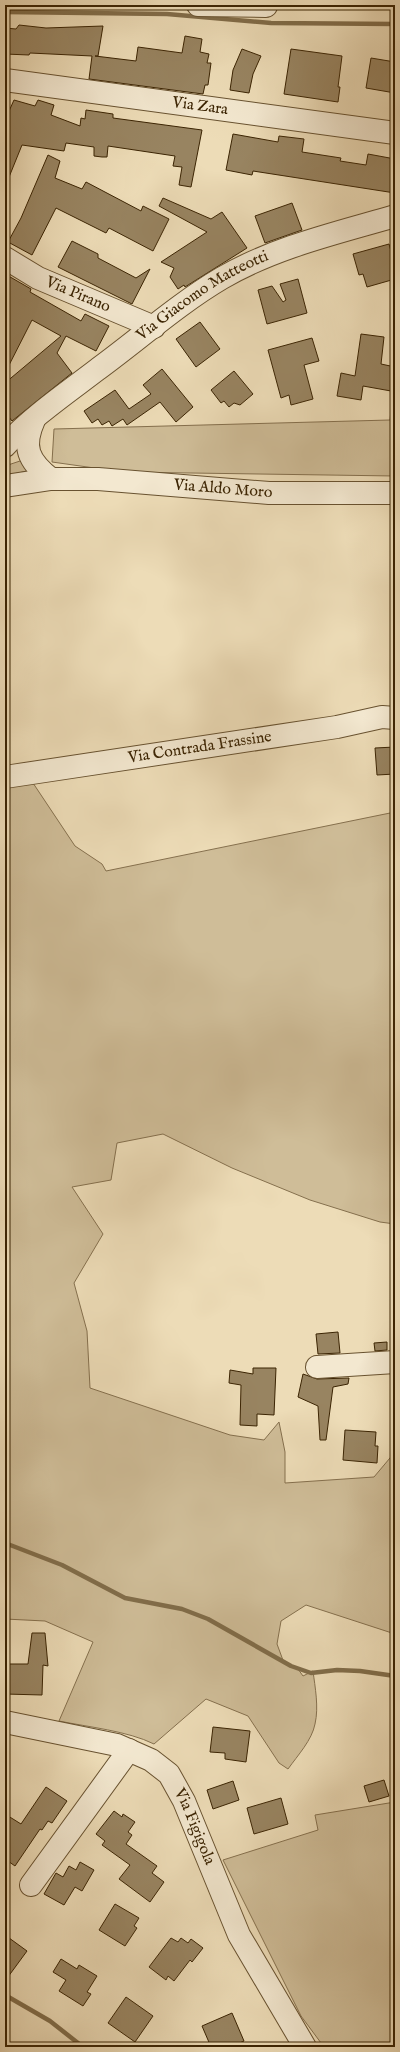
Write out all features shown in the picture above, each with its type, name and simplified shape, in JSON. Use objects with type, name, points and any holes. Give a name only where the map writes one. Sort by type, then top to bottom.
[{"type":"street","points":[[198,5],[266,6]]},
{"type":"street","name":"Via Zara","points":[[5,80],[395,133]]},
{"type":"street","name":"Via Giacomo Matteotti","points":[[5,446],[15,434],[211,285],[251,264],[289,247],[395,216]]},
{"type":"street","name":"Via Pirano","points":[[5,258],[38,278],[154,327]]},
{"type":"street","points":[[34,420],[27,440],[28,450],[33,462],[39,470],[51,479]]},
{"type":"street","name":"Via Aldo Moro","points":[[51,479],[98,478],[269,493],[395,493]]},
{"type":"street","points":[[5,486],[51,479]]},
{"type":"street","name":"Via Contrada Frassine","points":[[5,777],[337,727],[382,717],[395,718]]},
{"type":"street","points":[[317,1367],[395,1362]]},
{"type":"street","name":"Via Figigola","points":[[5,1722],[118,1745],[151,1760],[169,1774],[184,1801],[239,1935],[301,2041]]},
{"type":"street","points":[[31,1886],[129,1750]]},
{"type":"shaded area","points":[[395,372],[395,476],[123,472],[52,462],[54,429],[390,420]]},
{"type":"shaded area","points":[[20,461],[27,471],[5,476],[5,466]]},
{"type":"shaded area","points":[[5,783],[33,783],[75,846],[102,864],[106,871],[395,812],[395,1224],[380,1222],[310,1200],[232,1168],[163,1134],[117,1143],[111,1180],[72,1187],[103,1234],[74,1283],[87,1331],[90,1388],[230,1435],[264,1440],[279,1422],[285,1452],[285,1483],[374,1477],[395,1452],[395,1634],[306,1605],[281,1621],[277,1644],[284,1663],[298,1669],[303,1676],[313,1671],[317,1704],[315,1724],[311,1736],[288,1769],[279,1763],[248,1716],[206,1699],[154,1744],[132,1736],[108,1730],[59,1721],[93,1642],[45,1621],[5,1619]]},
{"type":"shaded area","points":[[395,1802],[395,2047],[324,2047],[301,2016],[223,1860],[318,1830],[315,1815]]},
{"type":"building","points":[[19,25],[46,28],[103,26],[98,56],[95,56],[136,61],[138,47],[182,53],[185,36],[202,39],[200,52],[209,54],[207,63],[211,63],[208,85],[205,85],[203,94],[89,79],[92,56],[30,53],[29,55],[5,54],[5,28],[16,29]]},
{"type":"building","points":[[242,49],[261,56],[253,74],[249,93],[230,90],[233,70]]},
{"type":"building","points":[[291,49],[342,56],[338,87],[340,87],[338,102],[284,94]]},
{"type":"building","points":[[371,58],[395,62],[395,93],[366,88]]},
{"type":"building","points":[[14,100],[35,106],[38,100],[54,105],[51,115],[80,126],[81,118],[85,119],[86,110],[113,114],[113,118],[202,130],[191,187],[179,185],[182,167],[173,166],[175,156],[108,146],[107,157],[102,157],[94,156],[94,147],[66,143],[64,151],[22,145],[5,187],[5,120]]},
{"type":"building","points":[[233,134],[278,142],[279,136],[304,139],[302,152],[341,158],[340,161],[366,165],[368,154],[395,159],[395,193],[253,171],[252,175],[226,170]]},
{"type":"building","points":[[48,155],[60,161],[55,178],[82,189],[86,182],[141,211],[143,206],[169,219],[153,251],[109,228],[106,233],[56,208],[32,255],[8,242],[21,218]]},
{"type":"building","points":[[163,198],[211,219],[222,212],[247,248],[185,287],[184,285],[178,289],[170,277],[174,268],[161,262],[207,232],[159,206]]},
{"type":"building","points":[[292,203],[302,230],[265,243],[255,216]]},
{"type":"building","points":[[72,241],[98,254],[98,258],[136,278],[150,269],[132,304],[58,267]]},
{"type":"building","points":[[389,244],[395,266],[395,279],[367,287],[363,274],[359,275],[353,254]]},
{"type":"building","points":[[5,274],[31,289],[30,292],[81,321],[85,314],[109,326],[96,351],[66,336],[57,353],[72,373],[12,421],[5,412],[5,383],[61,336],[32,320],[5,373]]},
{"type":"building","points":[[298,279],[307,313],[267,324],[258,290],[272,286],[283,302],[286,300],[280,284]]},
{"type":"building","points":[[200,322],[220,349],[196,367],[176,339]]},
{"type":"building","points":[[361,334],[384,337],[381,364],[395,367],[391,391],[363,386],[361,400],[337,396],[341,373],[355,376]]},
{"type":"building","points":[[312,338],[319,361],[304,365],[313,399],[291,405],[289,395],[281,398],[268,350]]},
{"type":"building","points":[[162,369],[193,407],[176,422],[160,402],[127,425],[123,419],[112,426],[109,421],[102,425],[98,419],[92,423],[84,411],[115,390],[129,409],[151,394],[143,385]]},
{"type":"building","points":[[234,371],[253,394],[240,405],[234,403],[229,407],[224,401],[221,403],[211,390]]},
{"type":"building","points":[[395,747],[395,774],[377,775],[375,748]]},
{"type":"building","points":[[338,1332],[340,1353],[318,1354],[316,1334]]},
{"type":"building","points":[[387,1342],[387,1350],[375,1351],[374,1343]]},
{"type":"building","points":[[253,1368],[276,1368],[274,1415],[257,1414],[257,1426],[240,1425],[241,1385],[229,1383],[230,1370],[253,1374]]},
{"type":"building","points":[[303,1374],[317,1379],[349,1378],[348,1384],[333,1387],[326,1440],[320,1440],[318,1406],[298,1397]]},
{"type":"building","points":[[345,1430],[376,1432],[375,1446],[378,1446],[377,1463],[343,1460]]},
{"type":"building","points":[[32,1633],[45,1633],[48,1666],[43,1665],[42,1695],[5,1694],[5,1664],[28,1664]]},
{"type":"building","points":[[213,1727],[250,1731],[246,1762],[225,1759],[225,1753],[210,1752]]},
{"type":"building","points":[[384,1780],[389,1796],[369,1802],[364,1786]]},
{"type":"building","points":[[233,1781],[239,1800],[213,1809],[207,1790]]},
{"type":"building","points":[[46,1787],[67,1801],[52,1823],[48,1821],[42,1830],[40,1829],[15,1866],[5,1859],[5,1814],[21,1824]]},
{"type":"building","points":[[281,1798],[288,1824],[254,1834],[247,1808]]},
{"type":"building","points":[[114,1811],[122,1817],[123,1814],[135,1822],[128,1832],[132,1835],[126,1844],[157,1866],[152,1873],[164,1882],[150,1902],[119,1879],[130,1865],[102,1845],[105,1841],[96,1834]]},
{"type":"building","points":[[80,1862],[94,1870],[82,1891],[75,1887],[64,1905],[44,1894],[56,1873],[63,1877],[69,1866],[76,1870]]},
{"type":"building","points":[[115,1904],[139,1918],[134,1926],[137,1928],[125,1946],[99,1930]]},
{"type":"building","points":[[5,1935],[27,1951],[5,1981]]},
{"type":"building","points":[[171,1938],[178,1942],[181,1938],[188,1943],[191,1939],[203,1948],[192,1962],[190,1960],[174,1981],[168,1976],[166,1980],[149,1967]]},
{"type":"building","points":[[61,1959],[77,1969],[79,1965],[97,1976],[87,1992],[91,1994],[83,2006],[59,1991],[66,1980],[53,1972]]},
{"type":"building","points":[[126,1997],[153,2016],[135,2042],[108,2023]]},
{"type":"building","points":[[232,2013],[244,2041],[230,2047],[211,2047],[202,2026]]},
{"type":"waterway","points":[[5,12],[167,14],[271,23],[395,24]]},
{"type":"waterway","points":[[5,1543],[62,1565],[125,1598],[182,1609],[208,1619],[291,1666],[311,1673],[337,1670],[360,1671],[395,1676]]},
{"type":"waterway","points":[[5,1995],[50,2021],[83,2047]]}]
